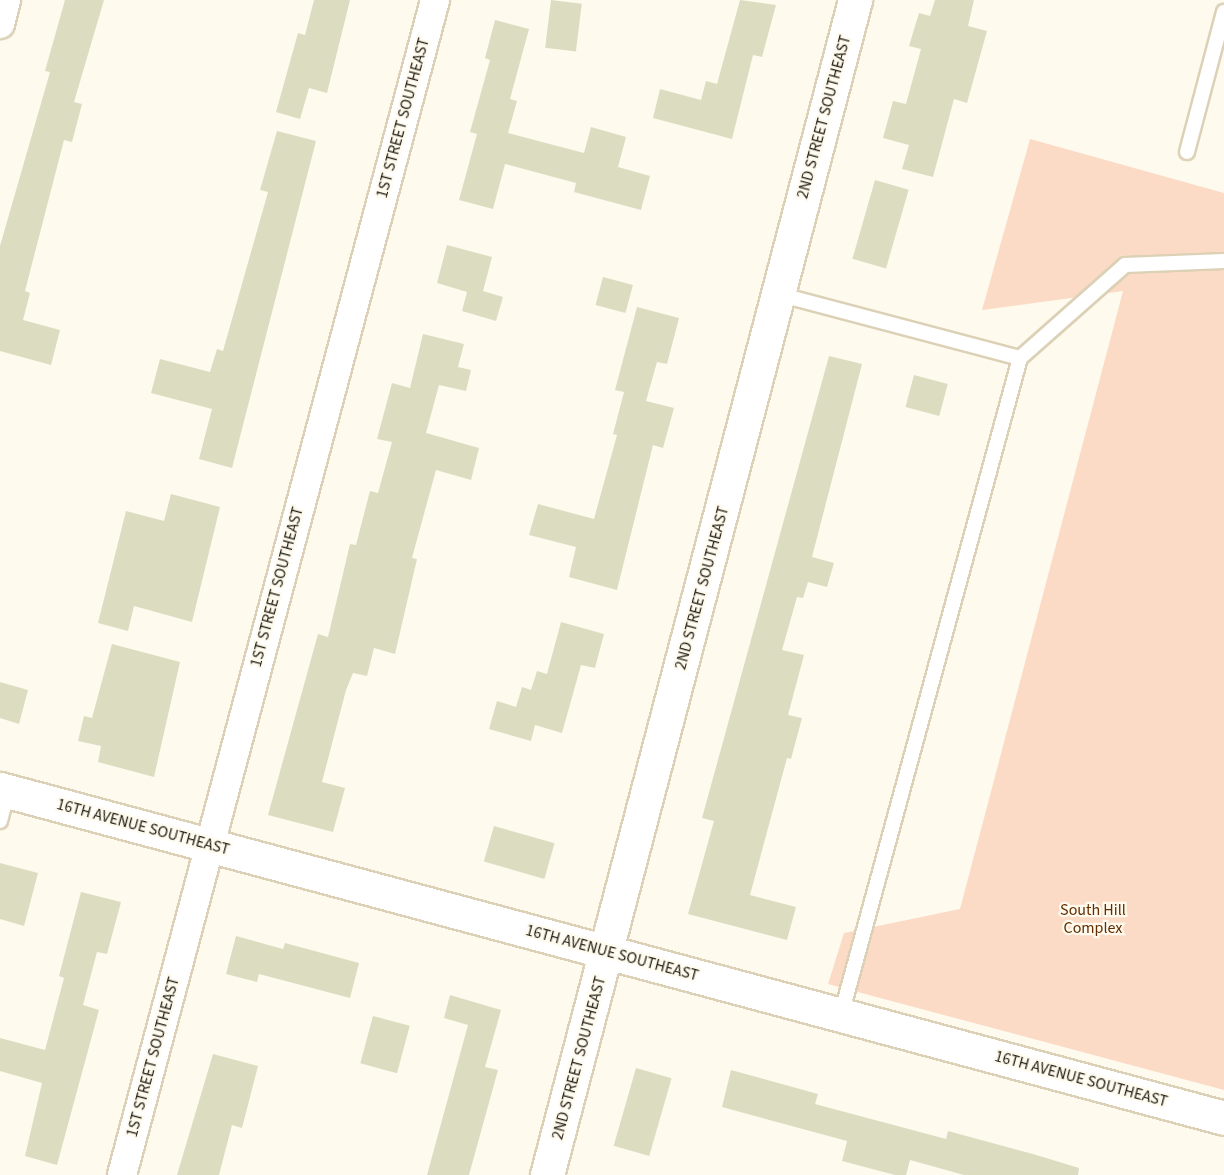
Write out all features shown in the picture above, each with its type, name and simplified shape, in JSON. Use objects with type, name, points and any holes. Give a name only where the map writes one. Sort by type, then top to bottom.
[{"type":"street","points":[[0,24],[6,0]]},
{"type":"street","name":"1ST STREET SOUTHEAST","points":[[122,1175],[208,845],[435,0]]},
{"type":"street","name":"2ND STREET SOUTHEAST","points":[[548,1175],[855,0]]},
{"type":"street","name":"16TH AVENUE SOUTHEAST","points":[[3,800],[208,845],[1224,1118]]},
{"type":"lane","points":[[1187,152],[1224,14]]},
{"type":"lane","points":[[841,1015],[1020,358],[1125,265],[1224,261]]},
{"type":"lane","points":[[778,294],[1020,358]]},
{"type":"green space","name":"South Hill Complex","points":[[1030,139],[1224,193],[1224,1090],[828,984],[844,933],[960,909],[1123,291],[982,310]]},
{"type":"building","points":[[65,0],[104,0],[74,102],[82,104],[72,142],[64,140],[25,291],[30,293],[23,320],[60,330],[51,365],[0,351],[0,246],[50,72],[45,71]]},
{"type":"building","points":[[314,0],[350,0],[327,93],[309,88],[300,119],[276,112],[298,33],[305,35]]},
{"type":"building","points":[[551,0],[582,4],[576,51],[545,48]]},
{"type":"building","points":[[740,0],[776,5],[762,57],[753,55],[732,139],[653,118],[660,89],[701,100],[706,81],[717,84]]},
{"type":"building","points":[[935,0],[974,0],[968,26],[987,31],[967,103],[954,99],[933,177],[902,169],[909,145],[883,138],[893,101],[906,104],[921,49],[909,46],[919,13],[930,16]]},
{"type":"building","points":[[495,20],[529,29],[510,99],[517,101],[508,133],[584,153],[591,127],[626,137],[618,167],[650,176],[641,210],[574,192],[576,183],[505,164],[493,209],[459,200],[477,134],[470,132],[490,60],[485,58]]},
{"type":"building","points":[[277,131],[316,141],[232,468],[199,459],[212,409],[151,393],[160,359],[210,372],[217,349],[223,351],[268,192],[260,190]]},
{"type":"building","points":[[875,180],[909,190],[886,268],[852,259]]},
{"type":"building","points":[[447,245],[492,257],[483,291],[503,297],[496,321],[462,311],[467,292],[437,283]]},
{"type":"building","points":[[603,277],[633,285],[625,313],[595,305]]},
{"type":"building","points":[[637,307],[679,318],[667,364],[657,362],[646,401],[674,408],[663,448],[653,445],[617,590],[569,577],[576,547],[529,535],[538,504],[594,519],[617,435],[613,434],[624,392],[615,390]]},
{"type":"building","points":[[423,334],[464,344],[458,367],[471,370],[466,391],[439,385],[426,433],[479,448],[471,480],[436,470],[412,558],[417,559],[395,654],[374,648],[367,676],[353,673],[346,690],[322,782],[345,788],[333,832],[268,815],[318,634],[328,637],[350,544],[356,545],[370,491],[378,493],[392,442],[377,439],[392,383],[410,388]]},
{"type":"building","points":[[829,356],[862,364],[812,557],[834,563],[827,587],[808,582],[803,598],[797,597],[782,650],[804,655],[788,715],[802,718],[791,759],[787,758],[750,895],[796,907],[787,940],[688,914],[714,821],[702,818]]},
{"type":"building","points":[[914,375],[948,384],[939,416],[905,407]]},
{"type":"building","points":[[171,494],[220,507],[192,622],[134,606],[128,631],[98,623],[126,511],[164,521]]},
{"type":"building","points":[[561,622],[604,634],[595,668],[581,665],[562,733],[535,725],[531,741],[489,729],[497,701],[516,707],[522,687],[531,690],[537,671],[547,674]]},
{"type":"building","points":[[112,644],[180,662],[154,777],[98,762],[101,746],[78,741],[84,716],[92,718]]},
{"type":"building","points":[[0,682],[28,690],[19,724],[0,718]]},
{"type":"building","points":[[494,826],[555,843],[544,879],[484,862]]},
{"type":"building","points":[[0,863],[38,873],[24,926],[0,919]]},
{"type":"building","points":[[81,892],[121,902],[107,954],[97,952],[83,1005],[99,1010],[57,1165],[25,1156],[42,1083],[0,1071],[0,1038],[45,1050],[64,978],[59,976]]},
{"type":"building","points":[[236,936],[283,949],[285,943],[359,963],[350,998],[259,974],[257,982],[226,974]]},
{"type":"building","points":[[450,995],[501,1010],[485,1067],[498,1070],[469,1175],[427,1175],[468,1025],[444,1018]]},
{"type":"building","points":[[373,1016],[410,1026],[397,1073],[360,1063]]},
{"type":"building","points":[[213,1054],[258,1066],[242,1128],[232,1125],[219,1175],[177,1175]]},
{"type":"building","points":[[636,1068],[672,1078],[649,1156],[614,1146]]},
{"type":"building","points":[[731,1070],[818,1094],[815,1104],[946,1139],[948,1131],[1079,1168],[1078,1175],[964,1175],[910,1160],[906,1175],[895,1175],[842,1161],[847,1141],[722,1107]]}]
